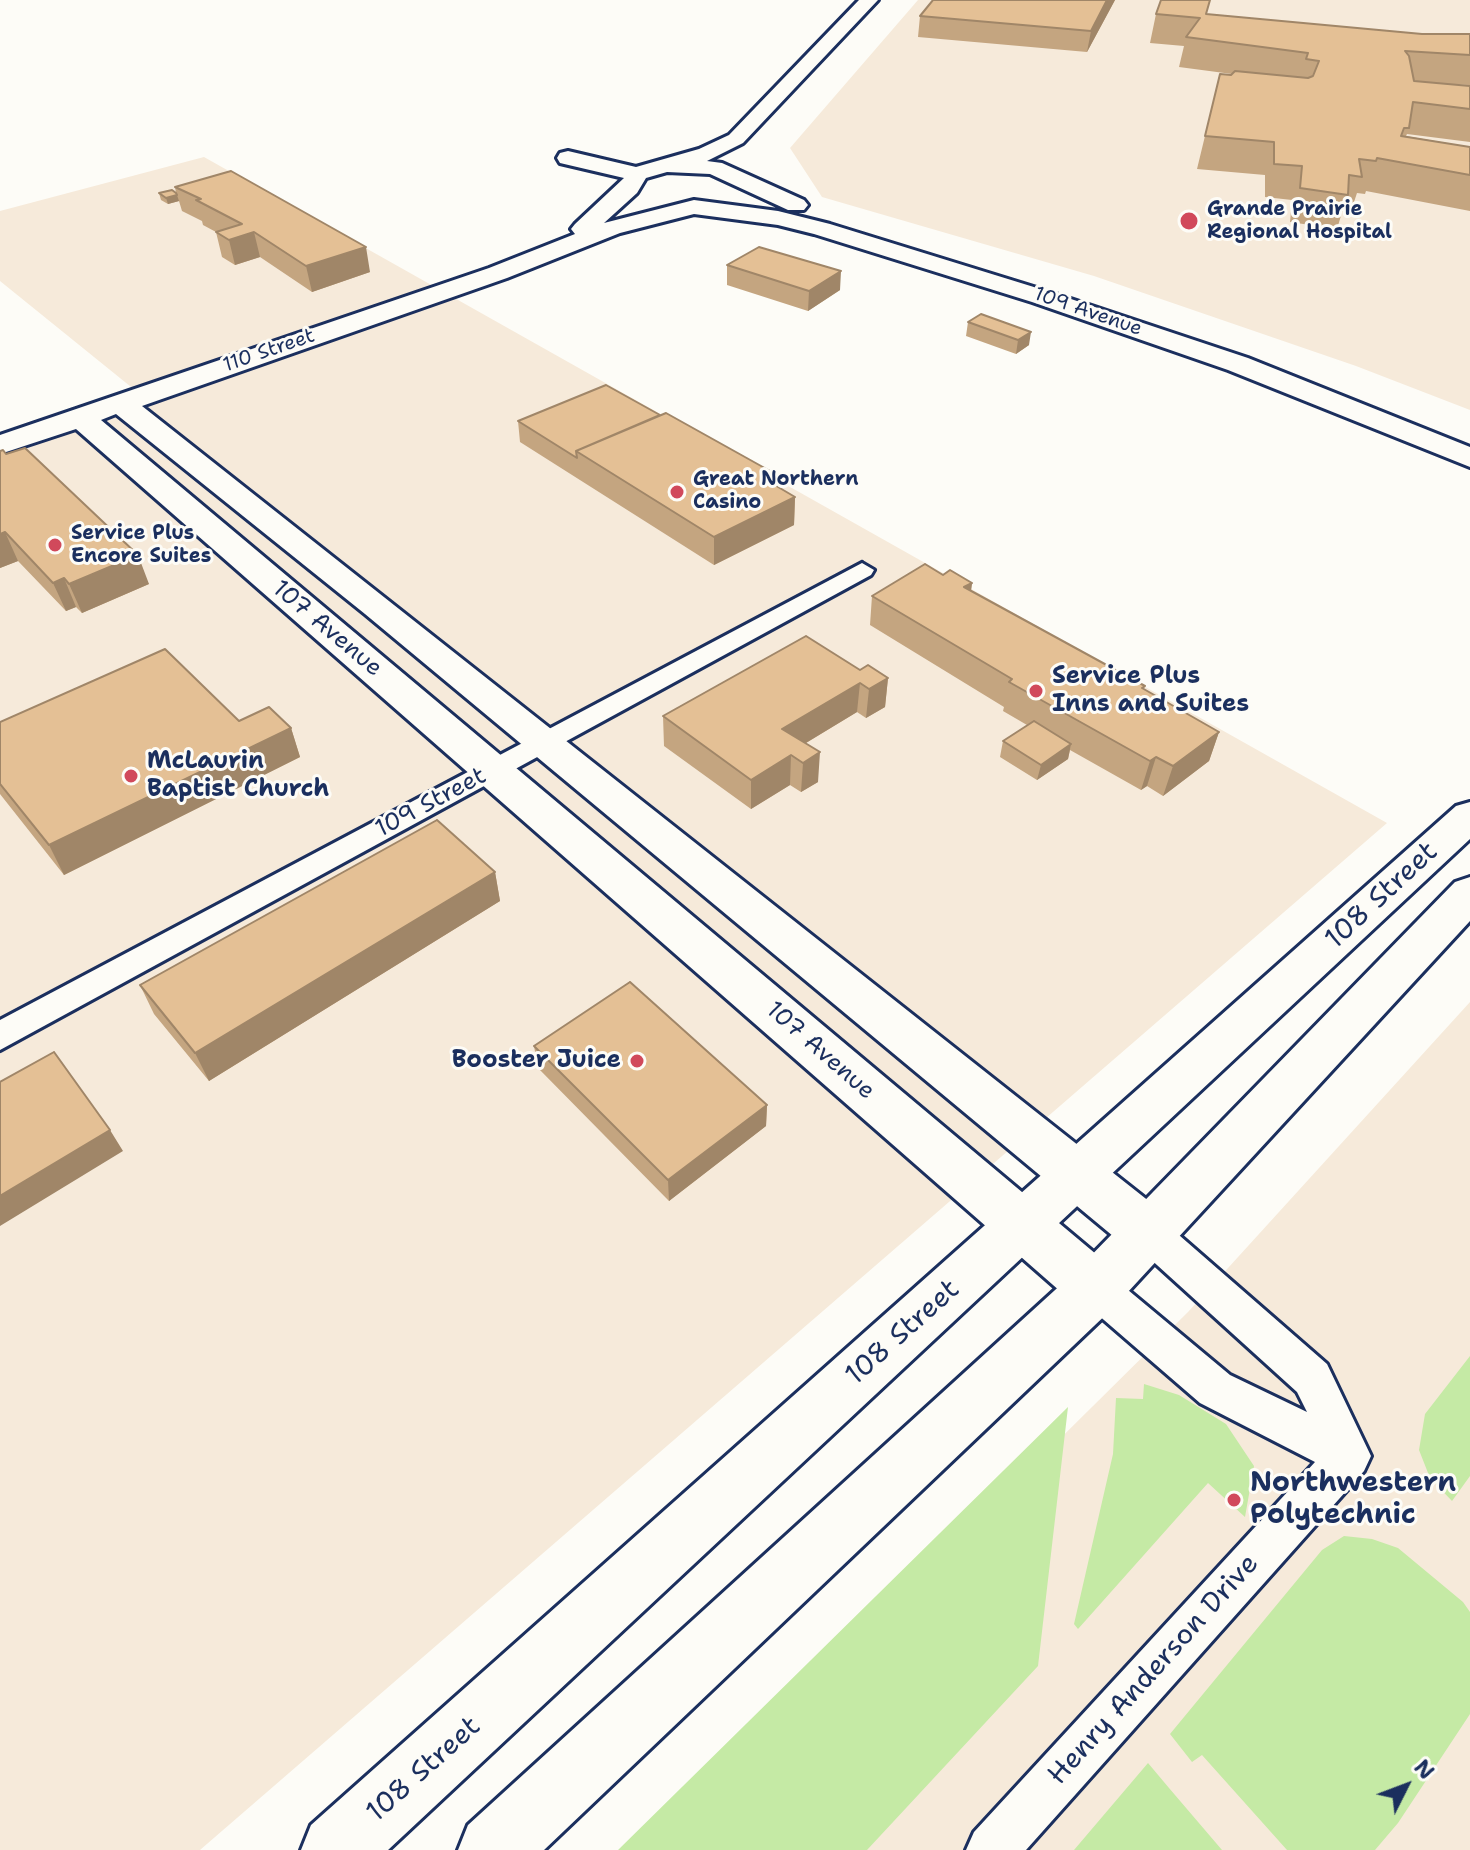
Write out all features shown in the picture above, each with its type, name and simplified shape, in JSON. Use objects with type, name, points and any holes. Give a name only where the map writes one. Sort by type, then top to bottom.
[{"type":"street","points":[[818,85],[876,5]]},
{"type":"street","points":[[633,181],[666,165],[707,154],[736,139],[876,5]]},
{"type":"street","name":"109 Avenue","points":[[568,158],[633,181],[632,194],[652,203],[778,218],[1041,297],[1238,364],[1470,458]]},
{"type":"street","name":"109 Avenue","points":[[666,165],[714,168],[742,175],[794,205],[918,239],[1140,309],[1470,432]]},
{"type":"street","points":[[694,207],[731,196],[742,175]]},
{"type":"street","name":"110 Street","points":[[537,258],[585,228],[633,181]]},
{"type":"street","name":"110 Street","points":[[0,445],[537,258],[640,218],[694,207]]},
{"type":"street","name":"107 Avenue","points":[[120,403],[1150,1234]]},
{"type":"street","points":[[80,417],[130,430],[268,538],[322,563]]},
{"type":"street","name":"107 Avenue","points":[[80,417],[1215,1389],[1349,1456]]},
{"type":"street","name":"109 Street","points":[[0,1036],[862,570]]},
{"type":"street","name":"108 Street","points":[[336,1850],[1470,816]]},
{"type":"street","points":[[493,1850],[1096,1288],[1470,893]]},
{"type":"street","points":[[1150,1234],[1312,1378],[1349,1456]]},
{"type":"street","name":"Henry Anderson Drive","points":[[992,1850],[1349,1456]]},
{"type":"shaded area","name":"Grande Prairie Regional Hospital","points":[[918,0],[1470,0],[1470,410],[1356,366],[1094,276],[822,197],[790,148]]},
{"type":"shaded area","points":[[204,157],[1387,823],[200,1850],[0,1850],[0,445],[141,395],[0,281],[0,211]]},
{"type":"shaded area","name":"Northwestern Polytechnic","points":[[1470,1002],[1470,1850],[650,1850],[808,1688],[1188,1312]]},
{"type":"green space","points":[[1470,1356],[1470,1476],[1452,1501],[1430,1478],[1419,1450],[1425,1414]]},
{"type":"green space","points":[[1144,1384],[1179,1395],[1226,1424],[1254,1466],[1245,1517],[1208,1483],[1078,1629],[1074,1624],[1113,1454],[1116,1398],[1143,1399]]},
{"type":"green space","points":[[1068,1407],[1038,1666],[867,1850],[618,1850]]},
{"type":"green space","points":[[1344,1536],[1372,1539],[1398,1548],[1463,1602],[1470,1612],[1470,1714],[1398,1823],[1375,1850],[1287,1850],[1202,1755],[1192,1762],[1170,1734],[1322,1550]]},
{"type":"green space","points":[[1148,1763],[1222,1850],[1074,1850]]},
{"type":"building","points":[[933,0],[1107,0],[1091,31],[920,16]]},
{"type":"building","points":[[1161,0],[1210,0],[1206,14],[1422,34],[1470,34],[1470,55],[1405,51],[1414,81],[1470,86],[1470,109],[1413,102],[1409,128],[1404,128],[1401,136],[1470,147],[1470,175],[1377,158],[1376,161],[1359,159],[1362,177],[1349,175],[1348,195],[1300,188],[1302,166],[1274,164],[1274,142],[1205,136],[1220,74],[1231,75],[1235,71],[1308,78],[1313,76],[1319,61],[1306,59],[1308,53],[1186,37],[1200,18],[1156,14]]},
{"type":"building","points":[[231,171],[366,247],[306,266],[254,232],[229,240],[216,232],[242,224],[175,187]]},
{"type":"building","points":[[172,190],[177,195],[166,198],[159,193]]},
{"type":"building","points":[[759,247],[841,271],[809,291],[727,265]]},
{"type":"building","points":[[981,314],[1031,332],[1018,340],[968,322]]},
{"type":"building","points":[[606,385],[660,415],[576,451],[577,458],[518,421]]},
{"type":"building","points":[[666,413],[779,476],[768,481],[795,497],[714,537],[576,451]]},
{"type":"building","name":"Service Plus Encore Suites","points":[[25,448],[138,555],[69,584],[64,578],[53,583],[5,532],[0,534],[0,451],[6,454]]},
{"type":"building","points":[[925,564],[943,575],[950,570],[972,583],[964,587],[1145,686],[1142,688],[1219,732],[1173,766],[1156,757],[1150,761],[1009,682],[1012,679],[872,596]]},
{"type":"building","points":[[806,636],[860,670],[868,665],[888,678],[869,689],[860,683],[782,729],[820,752],[803,763],[791,755],[751,780],[663,716]]},
{"type":"building","name":"McLaurin Baptist Church","points":[[165,649],[239,721],[269,707],[291,728],[49,845],[0,784],[0,722]]},
{"type":"building","points":[[1034,721],[1071,744],[1041,765],[1003,741]]},
{"type":"building","points":[[437,820],[495,872],[195,1053],[140,985]]},
{"type":"building","points":[[630,982],[767,1105],[668,1180],[534,1046]]},
{"type":"building","points":[[54,1052],[110,1130],[0,1196],[0,1082]]},
{"type":"place","name":"Grande Prairie Regional Hospital","points":[[1189,221]]},
{"type":"place","name":"Great Northern Casino","points":[[677,492]]},
{"type":"place","name":"Service Plus Encore Suites","points":[[55,545]]},
{"type":"place","name":"Service Plus Inns and Suites","points":[[1036,691]]},
{"type":"place","name":"McLaurin Baptist Church","points":[[131,776]]},
{"type":"place","name":"Booster Juice","points":[[637,1061]]},
{"type":"place","name":"Northwestern Polytechnic","points":[[1234,1500]]}]
